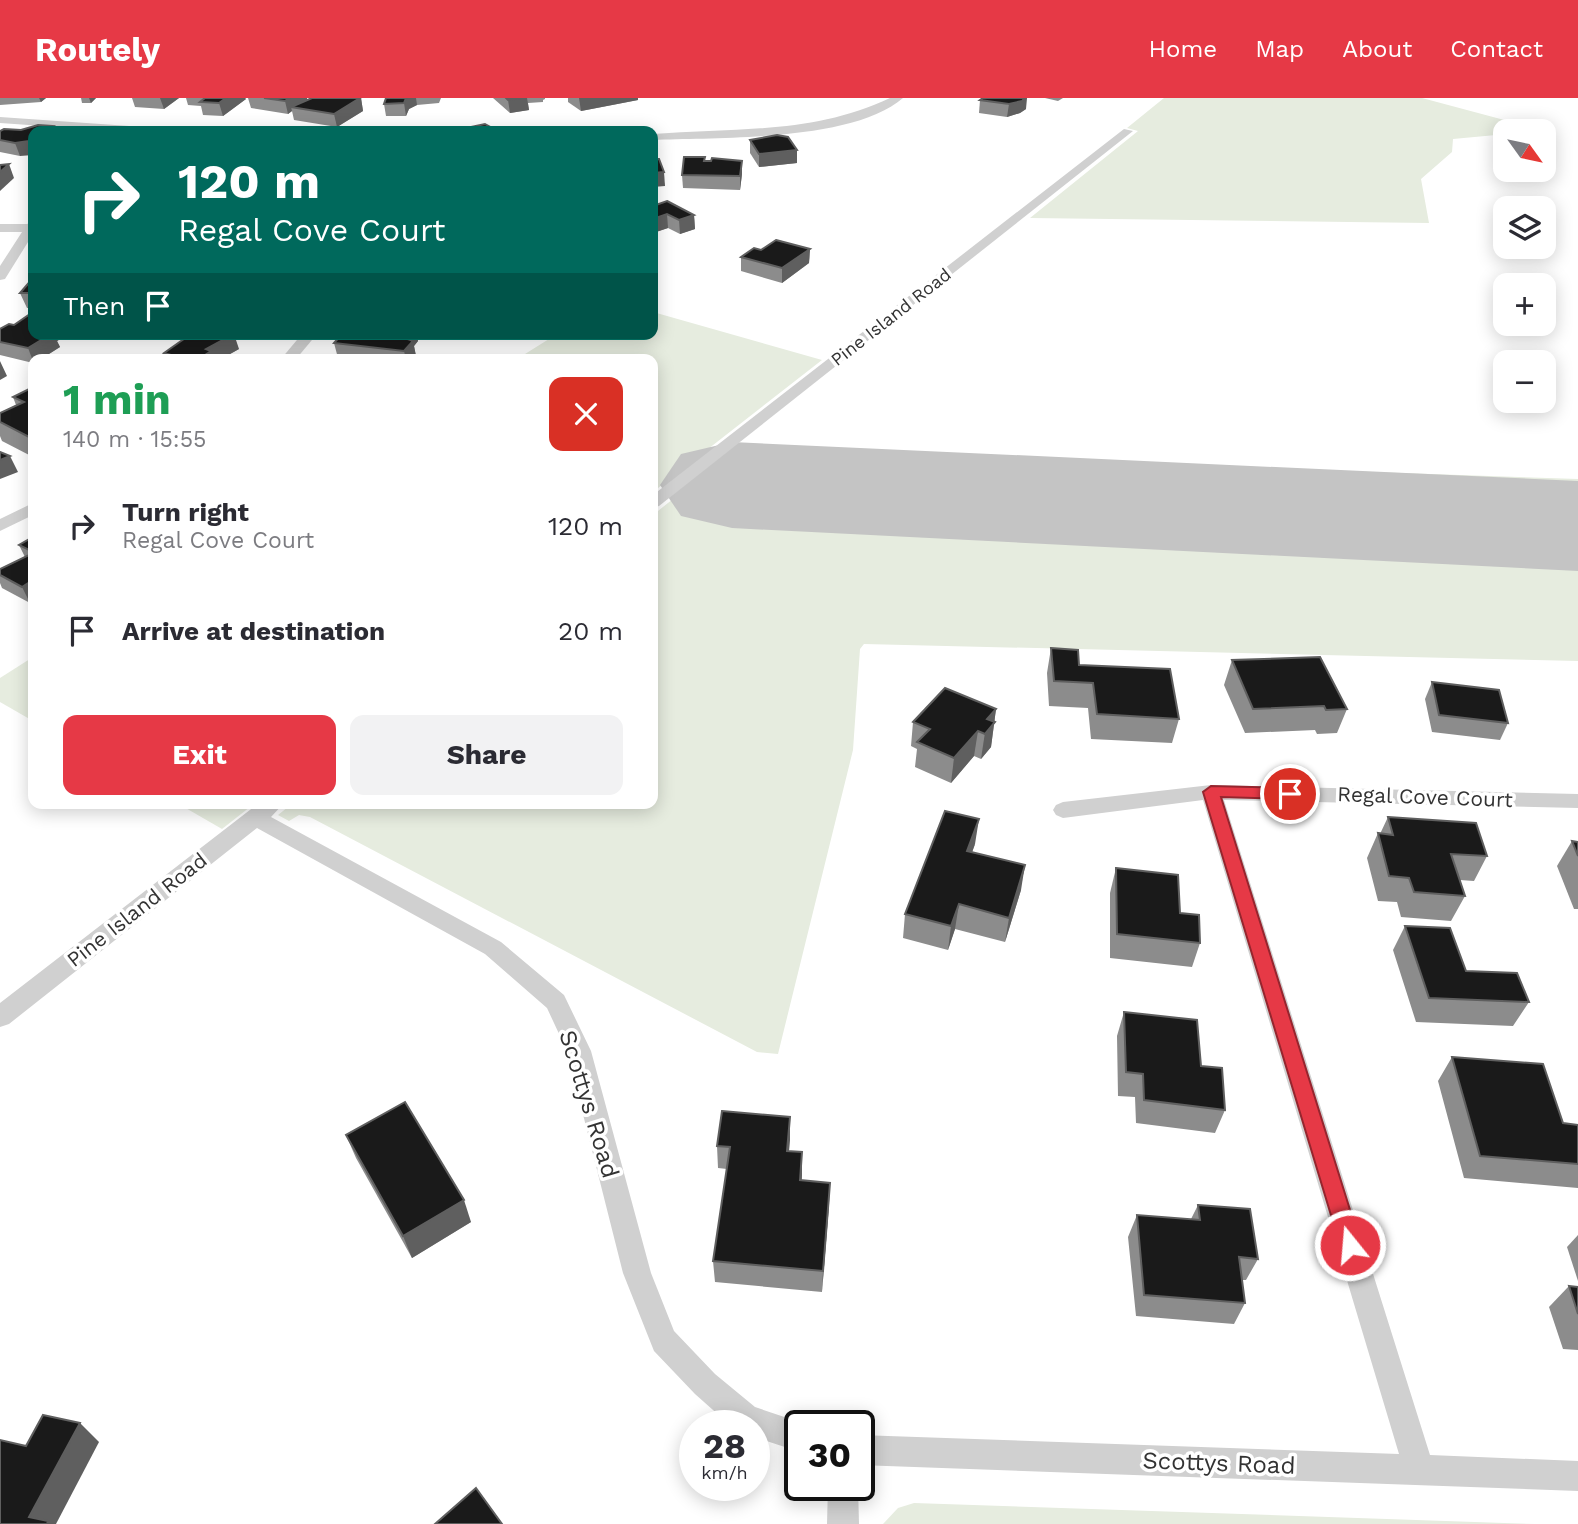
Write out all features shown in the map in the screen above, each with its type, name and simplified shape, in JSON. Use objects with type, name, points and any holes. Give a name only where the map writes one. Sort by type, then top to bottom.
[{"type":"street","points":[[658,136],[820,128],[874,112],[898,98]]},
{"type":"street","points":[[0,120],[86,126]]},
{"type":"street","name":"Pine Island Road","points":[[658,499],[1128,131]]},
{"type":"street","points":[[658,140],[672,135]]},
{"type":"street","points":[[0,215],[28,223]]},
{"type":"street","points":[[0,228],[28,225]]},
{"type":"street","points":[[0,276],[28,233]]},
{"type":"street","points":[[292,354],[305,340]]},
{"type":"street","points":[[0,526],[28,511]]},
{"type":"street","points":[[1211,792],[1419,1470]]},
{"type":"street","name":"Regal Cove Court","points":[[1063,810],[1211,792],[1578,802]]},
{"type":"street","name":"Pine Island Road","points":[[0,1017],[265,810]]},
{"type":"street","name":"Scottys Road","points":[[265,810],[493,948],[556,1002],[579,1051],[637,1273],[664,1341],[705,1384],[746,1419],[784,1432]]},
{"type":"street","name":"Scottys Road","points":[[875,1451],[1578,1476]]},
{"type":"street","points":[[843,1524],[844,1501]]},
{"type":"shaded area","points":[[1164,98],[1422,98],[1501,119],[1493,119],[1493,135],[1453,139],[1452,152],[1421,179],[1429,223],[1030,218],[1138,131],[1127,128]]},
{"type":"shaded area","points":[[658,313],[822,360],[658,488],[658,354],[525,354],[547,340],[658,340]]},
{"type":"shaded area","points":[[734,450],[1578,479],[1578,661],[864,644],[860,649],[853,750],[778,1054],[757,1052],[310,817],[299,815],[289,821],[278,815],[286,809],[658,809],[658,511]]},
{"type":"shaded area","points":[[28,660],[28,718],[0,702],[0,678]]},
{"type":"shaded area","points":[[187,809],[247,809],[222,829]]},
{"type":"shaded area","points":[[914,1503],[1535,1524],[883,1524],[898,1508]]},
{"type":"building","points":[[205,98],[226,98],[219,103],[200,102]]},
{"type":"building","points":[[264,98],[289,98],[285,101]]},
{"type":"building","points":[[312,98],[360,98],[334,114],[291,107]]},
{"type":"building","points":[[386,98],[406,98],[404,103],[384,104]]},
{"type":"building","points":[[1025,98],[1009,104],[980,100]]},
{"type":"building","points":[[28,128],[28,141],[15,143],[0,140],[0,131],[4,129]]},
{"type":"building","points":[[777,135],[788,137],[797,150],[759,154],[750,140]]},
{"type":"building","points":[[684,157],[705,157],[704,161],[711,161],[712,158],[742,161],[740,176],[682,175]]},
{"type":"building","points":[[658,159],[659,159],[664,172],[658,173]]},
{"type":"building","points":[[9,164],[0,172],[0,165]]},
{"type":"building","points":[[667,201],[694,215],[679,220],[667,214],[658,217],[658,204]]},
{"type":"building","points":[[776,240],[810,249],[782,268],[741,257],[754,248],[761,250]]},
{"type":"building","points":[[28,284],[28,293],[20,293]]},
{"type":"building","points":[[28,315],[28,340],[41,340],[28,348],[0,342],[0,329],[9,324],[14,325]]},
{"type":"building","points":[[182,340],[223,340],[206,349],[211,351],[206,354],[164,353]]},
{"type":"building","points":[[337,340],[413,341],[404,351],[334,343]]},
{"type":"building","points":[[28,390],[28,436],[0,422],[0,413],[24,402],[13,397]]},
{"type":"building","points":[[0,452],[10,456],[0,460]]},
{"type":"building","points":[[28,540],[28,550],[19,545]]},
{"type":"building","points":[[28,555],[28,583],[22,587],[0,575],[0,569]]},
{"type":"building","points":[[1051,648],[1078,650],[1079,665],[1170,669],[1179,719],[1097,714],[1093,683],[1054,681]]},
{"type":"building","points":[[1320,657],[1347,709],[1326,710],[1324,706],[1253,709],[1232,660]]},
{"type":"building","points":[[1432,682],[1499,690],[1508,723],[1439,715]]},
{"type":"building","points":[[945,688],[996,709],[987,719],[995,722],[985,734],[978,731],[954,758],[917,742],[930,729],[913,722]]},
{"type":"building","points":[[945,811],[979,819],[967,851],[1025,865],[1009,918],[959,904],[951,926],[905,914]]},
{"type":"building","points":[[1388,817],[1476,823],[1487,856],[1451,854],[1465,896],[1414,892],[1409,878],[1389,876],[1378,833],[1393,835]]},
{"type":"building","points":[[1572,841],[1578,842],[1578,856]]},
{"type":"building","points":[[1116,868],[1178,875],[1180,913],[1199,915],[1200,943],[1117,934]]},
{"type":"building","points":[[1405,926],[1450,928],[1466,971],[1517,973],[1529,1002],[1429,998]]},
{"type":"building","points":[[1124,1012],[1197,1020],[1201,1066],[1222,1068],[1225,1110],[1144,1100],[1143,1074],[1126,1072]]},
{"type":"building","points":[[1452,1057],[1543,1064],[1563,1123],[1578,1125],[1578,1164],[1480,1156]]},
{"type":"building","points":[[405,1102],[464,1200],[403,1236],[346,1135]]},
{"type":"building","points":[[722,1111],[790,1117],[787,1151],[802,1152],[800,1180],[830,1183],[823,1271],[713,1261],[730,1147],[717,1146]]},
{"type":"building","points":[[1198,1205],[1250,1209],[1258,1259],[1239,1257],[1245,1303],[1144,1295],[1137,1215],[1200,1220]]},
{"type":"building","points":[[1569,1286],[1578,1287],[1578,1314]]},
{"type":"building","points":[[43,1415],[80,1423],[29,1517],[48,1521],[47,1524],[0,1524],[0,1440],[26,1446]]},
{"type":"building","points":[[476,1488],[502,1524],[435,1524]]},
{"type":"runway","points":[[732,485],[1578,526]]},
{"type":"route","points":[[1290,794],[1211,792],[1350,1245]]}]
